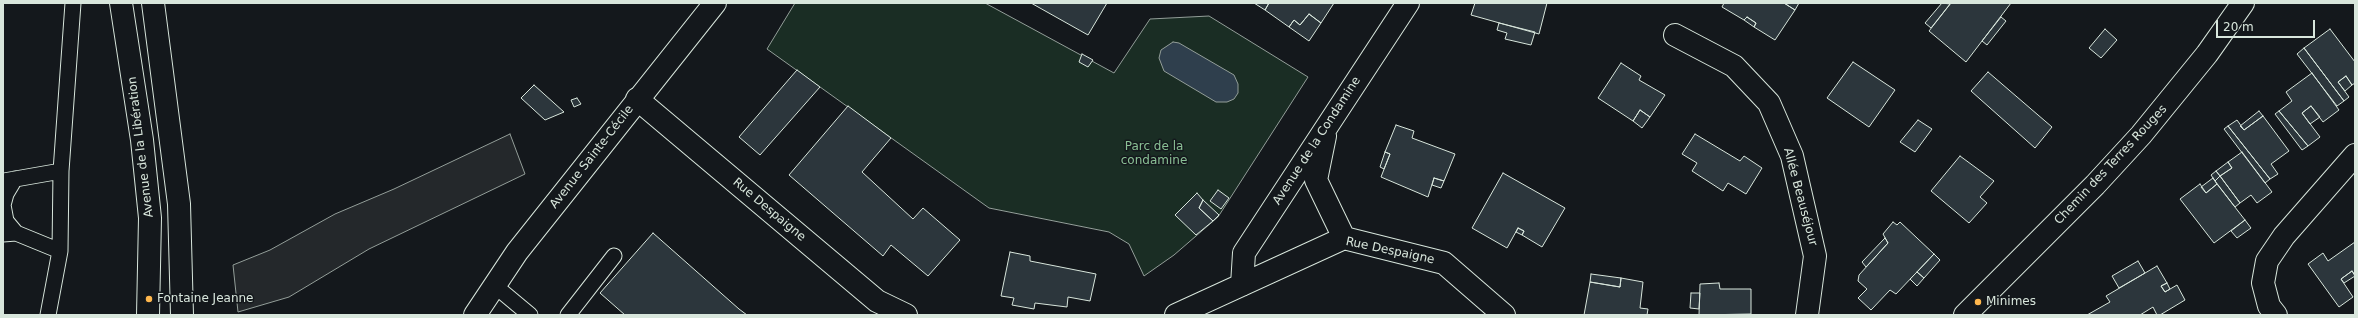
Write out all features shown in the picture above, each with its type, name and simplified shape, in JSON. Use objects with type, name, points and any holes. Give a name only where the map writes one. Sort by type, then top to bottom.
[{"type":"street","name":"Avenue de la Libération","points":[[121,3],[142,140],[150,218],[148,315]]},
{"type":"street","points":[[153,3],[179,204],[182,315]]},
{"type":"street","name":"Avenue Sainte-Cécile","points":[[475,315],[517,252],[637,99],[715,3]]},
{"type":"street","name":"Avenue de la Condamine","points":[[1242,285],[1244,253],[1408,3]]},
{"type":"street","name":"Chemin des Terres Rouges","points":[[1965,315],[2051,230],[2141,135],[2207,54],[2243,3]]},
{"type":"street","name":"Allée Beauséjour","points":[[1675,35],[1734,66],[1769,103],[1792,156],[1815,256],[1807,315]]},
{"type":"street","name":"Rue Despaigne","points":[[637,99],[876,301],[906,315]]},
{"type":"street","points":[[1327,125],[1316,180],[1344,238]]},
{"type":"street","points":[[2276,315],[2269,306],[2262,283],[2267,261],[2284,236],[2355,155]]},
{"type":"street","name":"Rue Despaigne","points":[[1176,315],[1344,238],[1444,263],[1504,315]]},
{"type":"lane","points":[[48,315],[60,251],[60,171],[74,3]]},
{"type":"lane","points":[[60,171],[9,180],[3,205],[10,233],[60,251]]},
{"type":"lane","points":[[568,315],[614,256]]},
{"type":"lane","points":[[494,285],[530,315]]},
{"type":"green space","name":"Parc de la condamine","points":[[795,3],[985,3],[1114,73],[1150,19],[1209,16],[1308,77],[1218,217],[1174,255],[1144,276],[1129,244],[1109,232],[989,208],[767,49]]},
{"type":"shaded area","points":[[510,134],[525,174],[369,249],[289,297],[238,312],[233,265],[270,250],[335,214],[394,189]]},
{"type":"water","points":[[1173,42],[1179,43],[1234,75],[1238,84],[1238,93],[1234,99],[1227,102],[1216,102],[1164,71],[1159,58],[1161,50]]},
{"type":"building","points":[[1031,3],[1107,3],[1088,35]]},
{"type":"building","points":[[1254,3],[1269,3],[1265,10]]},
{"type":"building","points":[[1269,3],[1334,3],[1321,23],[1309,14],[1300,25],[1294,20],[1289,27],[1265,10]]},
{"type":"building","points":[[1475,3],[1547,3],[1539,34],[1471,15]]},
{"type":"building","points":[[1724,3],[1784,3],[1795,10],[1775,40],[1754,27],[1756,23],[1747,17],[1744,20],[1722,7]]},
{"type":"building","points":[[1784,3],[1799,3],[1795,10]]},
{"type":"building","points":[[1942,3],[1950,4],[1931,28],[1925,23]]},
{"type":"building","points":[[1951,3],[2011,3],[1966,62],[1929,31]]},
{"type":"building","points":[[1309,14],[1321,23],[1309,41],[1289,27],[1294,20],[1300,25]]},
{"type":"building","points":[[1747,17],[1756,23],[1754,27],[1744,20]]},
{"type":"building","points":[[2001,17],[2006,21],[1987,45],[1982,41]]},
{"type":"building","points":[[1499,23],[1535,32],[1531,45],[1505,39],[1507,33],[1497,30]]},
{"type":"building","points":[[2105,29],[2117,40],[2101,58],[2089,48]]},
{"type":"building","points":[[2330,29],[2355,62],[2355,83],[2352,85],[2346,76],[2338,82],[2349,97],[2344,101],[2304,48]]},
{"type":"building","points":[[2304,48],[2344,101],[2337,106],[2297,54]]},
{"type":"building","points":[[1082,54],[1093,60],[1088,67],[1079,62]]},
{"type":"building","points":[[1853,62],[1895,90],[1869,127],[1827,98]]},
{"type":"building","points":[[1621,63],[1641,76],[1639,80],[1665,95],[1650,117],[1640,110],[1633,121],[1598,98]]},
{"type":"building","points":[[797,70],[820,87],[760,155],[739,137]]},
{"type":"building","points":[[1988,72],[2052,127],[2035,148],[1971,91]]},
{"type":"building","points":[[2312,73],[2339,110],[2323,122],[2311,106],[2302,113],[2320,137],[2308,146],[2279,111],[2292,101],[2286,92]]},
{"type":"building","points":[[2346,76],[2352,85],[2345,91],[2338,82]]},
{"type":"building","points":[[534,85],[564,112],[545,120],[521,98]]},
{"type":"building","points":[[577,98],[581,104],[574,107],[571,100]]},
{"type":"building","points":[[848,106],[891,138],[862,172],[913,219],[923,208],[960,240],[928,276],[891,245],[883,256],[789,175]]},
{"type":"building","points":[[2311,106],[2320,117],[2310,124],[2302,113]]},
{"type":"building","points":[[1640,110],[1650,117],[1642,128],[1633,121]]},
{"type":"building","points":[[2259,111],[2263,116],[2244,130],[2240,126]]},
{"type":"building","points":[[2279,111],[2308,146],[2302,150],[2275,114]]},
{"type":"building","points":[[2263,116],[2289,151],[2271,164],[2278,174],[2270,179],[2228,126],[2237,120],[2244,130]]},
{"type":"building","points":[[1918,120],[1932,129],[1915,152],[1900,142]]},
{"type":"building","points":[[1396,125],[1414,131],[1412,138],[1455,154],[1444,181],[1434,178],[1428,197],[1381,177],[1390,154],[1385,152]]},
{"type":"building","points":[[2228,126],[2270,179],[2265,183],[2224,129]]},
{"type":"building","points":[[1695,134],[1740,161],[1744,156],[1762,168],[1746,194],[1728,183],[1723,191],[1692,171],[1697,163],[1682,154]]},
{"type":"building","points":[[1385,152],[1390,154],[1384,169],[1380,167]]},
{"type":"building","points":[[2242,152],[2272,192],[2257,203],[2251,195],[2240,203],[2220,176],[2232,168],[2228,162]]},
{"type":"building","points":[[1960,156],[1994,181],[1980,197],[1987,203],[1969,223],[1931,191]]},
{"type":"building","points":[[2228,162],[2232,168],[2220,176],[2216,171]]},
{"type":"building","points":[[2216,171],[2220,176],[2215,181],[2211,175]]},
{"type":"building","points":[[1503,173],[1565,208],[1542,247],[1522,235],[1524,231],[1518,228],[1507,248],[1472,228]]},
{"type":"building","points":[[2220,176],[2240,203],[2235,207],[2215,181]]},
{"type":"building","points":[[1434,178],[1444,181],[1441,188],[1432,185]]},
{"type":"building","points":[[2213,178],[2217,184],[2206,193],[2201,187]]},
{"type":"building","points":[[2200,184],[2206,193],[2217,184],[2245,220],[2214,243],[2180,199]]},
{"type":"building","points":[[1218,190],[1229,198],[1221,209],[1210,201]]},
{"type":"building","points":[[1197,193],[1203,200],[1199,208],[1213,221],[1196,235],[1175,215]]},
{"type":"building","points":[[1203,200],[1219,215],[1213,221],[1199,208]]},
{"type":"building","points":[[2245,220],[2251,228],[2237,238],[2231,231]]},
{"type":"building","points":[[1893,222],[1897,225],[1900,222],[1934,254],[1896,294],[1890,290],[1871,310],[1858,298],[1867,289],[1858,281],[1859,275],[1888,243],[1883,234]]},
{"type":"building","points":[[1518,228],[1524,231],[1522,235],[1516,232]]},
{"type":"building","points":[[653,233],[747,315],[625,315],[600,293]]},
{"type":"building","points":[[1885,238],[1888,243],[1866,267],[1862,262]]},
{"type":"building","points":[[2355,242],[2355,275],[2352,271],[2341,279],[2353,297],[2339,307],[2308,264],[2323,253],[2328,261]]},
{"type":"building","points":[[1010,252],[1030,256],[1030,261],[1096,274],[1090,301],[1068,297],[1067,307],[1035,303],[1034,309],[1012,305],[1014,298],[1001,296]]},
{"type":"building","points":[[1934,254],[1940,260],[1924,278],[1917,272]]},
{"type":"building","points":[[2138,261],[2145,273],[2119,288],[2112,276]]},
{"type":"building","points":[[2157,266],[2167,283],[2161,286],[2165,292],[2177,285],[2185,300],[2160,315],[2157,315],[2153,307],[2140,315],[2087,315],[2110,302],[2106,296]]},
{"type":"building","points":[[2352,271],[2355,276],[2344,283],[2341,279]]},
{"type":"building","points":[[1917,272],[1924,278],[1917,286],[1910,279]]},
{"type":"building","points":[[1591,274],[1621,278],[1620,287],[1590,282]]},
{"type":"building","points":[[1621,278],[1643,282],[1640,308],[1648,309],[1647,315],[1584,315],[1590,282],[1620,287]]},
{"type":"building","points":[[1719,283],[1720,289],[1751,289],[1751,314],[1699,315],[1700,284]]},
{"type":"building","points":[[2167,283],[2170,289],[2165,292],[2161,286]]},
{"type":"building","points":[[1691,293],[1700,293],[1699,309],[1690,308]]},
{"type":"place","name":"Fontaine Jeanne","points":[[149,299]]},
{"type":"place","name":"Minimes","points":[[1978,302]]}]
